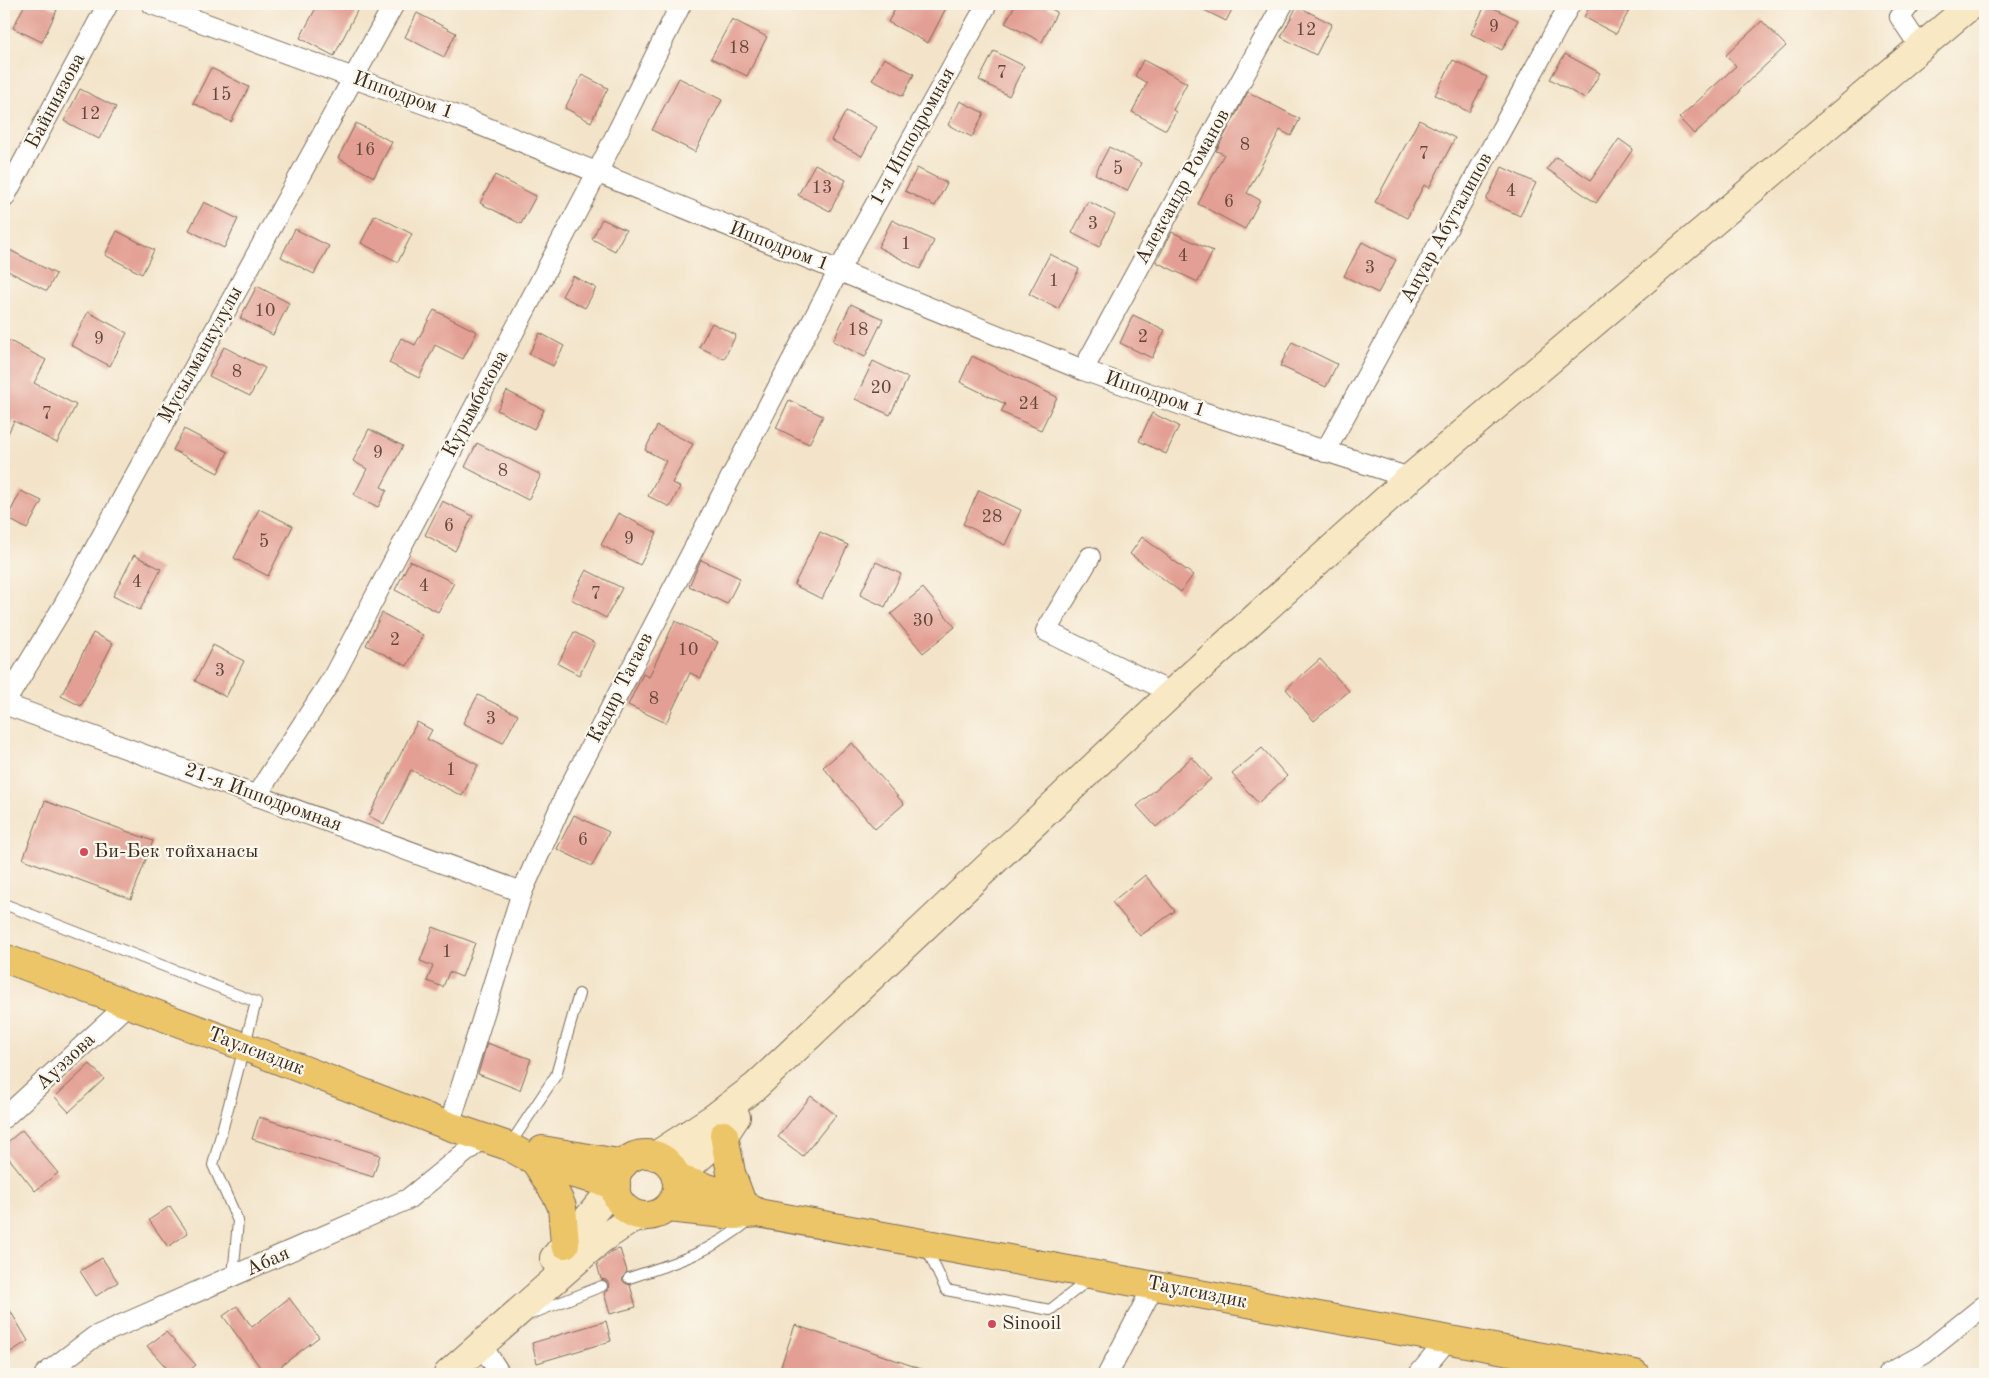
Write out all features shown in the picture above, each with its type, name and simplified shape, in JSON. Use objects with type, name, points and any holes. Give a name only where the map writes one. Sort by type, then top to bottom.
[{"type":"main road","points":[[654,1156],[715,1117],[756,1086],[1172,693],[1410,478],[1972,4]]},
{"type":"main road","name":"Таулсиздик","points":[[4,958],[496,1142],[535,1161],[562,1171],[620,1174]]},
{"type":"main road","points":[[676,1178],[724,1135],[756,1086]]},
{"type":"main road","points":[[724,1135],[731,1173],[750,1208]]},
{"type":"main road","name":"Таулсиздик","points":[[496,1142],[568,1154],[620,1174]]},
{"type":"main road","points":[[448,1374],[600,1240],[629,1221],[656,1212],[676,1194],[676,1178],[669,1164],[654,1156],[638,1156],[620,1174],[502,1325]]},
{"type":"main road","points":[[535,1161],[558,1196],[562,1207],[565,1244]]},
{"type":"main road","points":[[620,1174],[619,1199],[623,1206],[636,1214],[656,1212]]},
{"type":"main road","name":"Таулсиздик","points":[[676,1178],[724,1193],[750,1208],[923,1242],[1635,1374]]},
{"type":"main road","name":"Таулсиздик","points":[[656,1212],[735,1215],[750,1208]]},
{"type":"street","name":"Байниязова","points":[[4,198],[108,4]]},
{"type":"street","name":"Ипподром 1","points":[[152,4],[468,120],[802,258],[839,270],[1084,370],[1325,452],[1410,478]]},
{"type":"street","name":"Мусылманкулулы","points":[[4,704],[64,605],[394,4]]},
{"type":"street","name":"Курымбекова","points":[[256,796],[332,678],[597,173],[681,4]]},
{"type":"street","name":"1-я Ипподромная","points":[[839,270],[987,4]]},
{"type":"street","name":"Александр Романов","points":[[1084,370],[1283,4]]},
{"type":"street","name":"Ануар Абуталипов","points":[[1325,452],[1570,4]]},
{"type":"street","points":[[1910,4],[1900,17],[1920,47]]},
{"type":"street","name":"Кадир Тагаев","points":[[449,1126],[522,892],[567,792],[839,270]]},
{"type":"street","points":[[1090,557],[1046,631],[1172,693]]},
{"type":"street","name":"21-я Ипподромная","points":[[4,704],[522,892]]},
{"type":"street","name":"Ауэзова","points":[[4,1118],[128,1004]]},
{"type":"street","name":"Абая","points":[[45,1374],[94,1337],[233,1278],[408,1199],[496,1142]]},
{"type":"street","points":[[1108,1374],[1154,1285]]},
{"type":"street","points":[[1888,1374],[1924,1354],[1985,1305]]},
{"type":"street","points":[[1419,1374],[1448,1340]]},
{"type":"street","points":[[481,1344],[500,1374]]},
{"type":"lane","points":[[4,904],[256,1002],[213,1165],[238,1222],[233,1278]]},
{"type":"lane","points":[[496,1142],[556,1075],[579,994]]},
{"type":"lane","points":[[629,1278],[692,1257],[727,1238],[750,1208]]},
{"type":"lane","points":[[923,1242],[946,1290],[1050,1310],[1095,1274]]},
{"type":"lane","points":[[502,1325],[602,1286]]},
{"type":"building","points":[[25,4],[44,4],[57,10],[42,42],[13,28]]},
{"type":"building","points":[[318,4],[349,4],[358,9],[334,56],[300,38]]},
{"type":"building","points":[[898,4],[948,4],[928,43],[888,22]]},
{"type":"building","points":[[1016,4],[1042,4],[1057,12],[1042,42],[1005,23]]},
{"type":"building","points":[[1192,4],[1235,4],[1226,21]]},
{"type":"building","points":[[1486,4],[1518,20],[1502,50],[1471,34]]},
{"type":"building","points":[[1591,4],[1633,4],[1616,34],[1584,17]]},
{"type":"building","points":[[1297,6],[1332,24],[1316,55],[1281,37]]},
{"type":"building","points":[[417,13],[456,33],[444,57],[405,37]]},
{"type":"building","points":[[732,19],[767,37],[747,76],[711,58]]},
{"type":"building","points":[[1762,21],[1786,46],[1694,134],[1679,118],[1736,66],[1726,55]]},
{"type":"building","points":[[994,51],[1024,66],[1009,96],[979,80]]},
{"type":"building","points":[[1565,54],[1600,73],[1585,99],[1550,79]]},
{"type":"building","points":[[884,58],[914,74],[903,96],[872,80]]},
{"type":"building","points":[[1143,60],[1187,83],[1173,110],[1176,112],[1166,130],[1132,112],[1147,83],[1135,76]]},
{"type":"building","points":[[1453,60],[1487,77],[1469,112],[1435,95]]},
{"type":"building","points":[[211,68],[249,87],[231,122],[193,103]]},
{"type":"building","points":[[582,75],[608,88],[591,122],[565,108]]},
{"type":"building","points":[[679,78],[722,100],[695,152],[652,130]]},
{"type":"building","points":[[80,89],[116,107],[99,139],[64,121]]},
{"type":"building","points":[[1248,92],[1300,119],[1291,136],[1280,130],[1247,193],[1260,200],[1245,229],[1198,204],[1224,154],[1216,151]]},
{"type":"building","points":[[960,101],[984,113],[972,137],[948,125]]},
{"type":"building","points":[[846,111],[877,127],[862,156],[831,140]]},
{"type":"building","points":[[1419,120],[1455,138],[1429,188],[1424,185],[1407,218],[1375,202]]},
{"type":"building","points":[[356,123],[392,142],[374,177],[338,158]]},
{"type":"building","points":[[1619,139],[1633,149],[1596,203],[1547,169],[1556,157],[1591,180]]},
{"type":"building","points":[[1109,147],[1141,163],[1127,191],[1095,174]]},
{"type":"building","points":[[815,164],[846,180],[830,211],[798,195]]},
{"type":"building","points":[[1502,167],[1536,183],[1520,216],[1486,200]]},
{"type":"building","points":[[917,168],[947,183],[935,206],[905,191]]},
{"type":"building","points":[[495,175],[536,196],[521,224],[480,203]]},
{"type":"building","points":[[1088,201],[1115,215],[1099,247],[1072,233]]},
{"type":"building","points":[[204,202],[238,219],[224,248],[189,230]]},
{"type":"building","points":[[375,215],[412,234],[398,262],[361,243]]},
{"type":"building","points":[[602,219],[626,230],[615,251],[592,239]]},
{"type":"building","points":[[892,220],[934,241],[920,269],[878,247]]},
{"type":"building","points":[[295,229],[329,246],[314,274],[281,257]]},
{"type":"building","points":[[117,231],[154,250],[142,274],[105,255]]},
{"type":"building","points":[[1172,232],[1213,251],[1198,282],[1156,262]]},
{"type":"building","points":[[1362,242],[1396,260],[1378,293],[1344,276]]},
{"type":"building","points":[[4,247],[56,274],[47,291],[4,269]]},
{"type":"building","points":[[1050,254],[1079,269],[1058,309],[1029,294]]},
{"type":"building","points":[[573,276],[596,288],[585,308],[562,296]]},
{"type":"building","points":[[257,286],[289,303],[273,335],[240,318]]},
{"type":"building","points":[[851,304],[883,319],[865,357],[833,341]]},
{"type":"building","points":[[434,310],[477,332],[463,359],[435,345],[419,378],[389,363],[401,338],[415,345]]},
{"type":"building","points":[[88,312],[127,333],[110,366],[71,345]]},
{"type":"building","points":[[1133,315],[1165,330],[1152,358],[1120,343]]},
{"type":"building","points":[[712,323],[736,335],[724,359],[699,347]]},
{"type":"building","points":[[540,333],[564,346],[553,366],[529,354]]},
{"type":"building","points":[[4,338],[46,360],[34,383],[76,405],[57,443],[14,421],[4,442]]},
{"type":"building","points":[[1292,342],[1337,364],[1326,387],[1280,366]]},
{"type":"building","points":[[224,347],[265,368],[250,396],[209,376]]},
{"type":"building","points":[[972,356],[1057,397],[1041,430],[1001,412],[1005,404],[960,382]]},
{"type":"building","points":[[873,361],[908,378],[890,415],[855,399]]},
{"type":"building","points":[[507,391],[544,410],[534,429],[497,410]]},
{"type":"building","points":[[789,400],[823,416],[809,444],[776,428]]},
{"type":"building","points":[[1152,413],[1179,426],[1166,454],[1139,441]]},
{"type":"building","points":[[657,426],[693,444],[672,483],[680,487],[670,507],[648,496],[666,461],[645,450]]},
{"type":"building","points":[[184,429],[228,452],[218,473],[173,450]]},
{"type":"building","points":[[369,429],[403,446],[381,487],[387,490],[378,507],[354,495],[367,469],[353,461]]},
{"type":"building","points":[[477,443],[541,475],[528,500],[465,467]]},
{"type":"building","points":[[979,490],[1021,510],[1005,545],[963,524]]},
{"type":"building","points":[[21,491],[42,501],[27,529],[7,518]]},
{"type":"building","points":[[442,501],[473,516],[455,551],[425,535]]},
{"type":"building","points":[[259,509],[293,526],[268,576],[234,558]]},
{"type":"building","points":[[618,513],[657,533],[640,565],[601,545]]},
{"type":"building","points":[[820,532],[848,545],[822,599],[794,585]]},
{"type":"building","points":[[1142,537],[1193,575],[1181,592],[1130,554]]},
{"type":"building","points":[[134,555],[161,569],[140,610],[113,596]]},
{"type":"building","points":[[701,560],[740,578],[727,604],[689,586]]},
{"type":"building","points":[[410,561],[454,583],[438,612],[395,590]]},
{"type":"building","points":[[876,562],[901,574],[885,607],[860,595]]},
{"type":"building","points":[[586,570],[622,588],[606,618],[571,599]]},
{"type":"building","points":[[923,588],[955,627],[923,653],[891,614]]},
{"type":"building","points":[[382,613],[423,635],[407,666],[366,645]]},
{"type":"building","points":[[675,621],[718,642],[701,678],[690,673],[666,723],[628,705],[643,674],[649,677]]},
{"type":"building","points":[[574,632],[595,643],[579,675],[558,664]]},
{"type":"building","points":[[93,633],[113,643],[81,706],[61,696]]},
{"type":"building","points":[[213,645],[244,661],[226,697],[195,681]]},
{"type":"building","points":[[1320,659],[1349,691],[1314,721],[1286,689]]},
{"type":"building","points":[[478,695],[518,715],[503,743],[463,723]]},
{"type":"building","points":[[417,722],[432,730],[427,739],[478,765],[462,796],[411,770],[384,824],[369,816]]},
{"type":"building","points":[[852,743],[904,804],[875,829],[823,767]]},
{"type":"building","points":[[1262,748],[1287,776],[1258,803],[1232,774]]},
{"type":"building","points":[[1192,757],[1211,779],[1156,827],[1137,806]]},
{"type":"building","points":[[45,801],[153,841],[131,899],[23,859]]},
{"type":"building","points":[[574,815],[609,832],[592,866],[557,849]]},
{"type":"building","points":[[1145,875],[1175,911],[1140,936],[1112,902]]},
{"type":"building","points":[[433,927],[475,943],[462,977],[449,972],[443,987],[427,981],[433,966],[420,961]]},
{"type":"building","points":[[487,1043],[531,1059],[520,1090],[478,1074]]},
{"type":"building","points":[[90,1064],[104,1079],[69,1112],[55,1097]]},
{"type":"building","points":[[811,1096],[836,1115],[803,1156],[778,1137]]},
{"type":"building","points":[[259,1117],[380,1155],[373,1177],[252,1139]]},
{"type":"building","points":[[22,1130],[58,1173],[35,1191],[4,1152],[4,1145]]},
{"type":"building","points":[[170,1206],[188,1233],[168,1247],[149,1220]]},
{"type":"building","points":[[620,1249],[627,1271],[622,1280],[630,1285],[636,1307],[610,1314],[604,1293],[608,1290],[609,1284],[606,1280],[601,1279],[597,1264],[612,1251]]},
{"type":"building","points":[[102,1258],[118,1282],[96,1296],[80,1271]]},
{"type":"building","points":[[289,1298],[319,1337],[281,1366],[287,1374],[265,1374],[223,1316],[237,1306],[252,1327]]},
{"type":"building","points":[[4,1300],[28,1341],[4,1356]]},
{"type":"building","points":[[606,1321],[611,1341],[537,1363],[532,1343]]},
{"type":"building","points":[[795,1325],[930,1372],[930,1374],[805,1374],[781,1366]]},
{"type":"building","points":[[166,1332],[196,1365],[185,1374],[172,1374],[147,1346]]},
{"type":"place","name":"Би-Бек тойханасы","points":[[84,852]]},
{"type":"place","name":"Sinooil","points":[[992,1324]]}]
